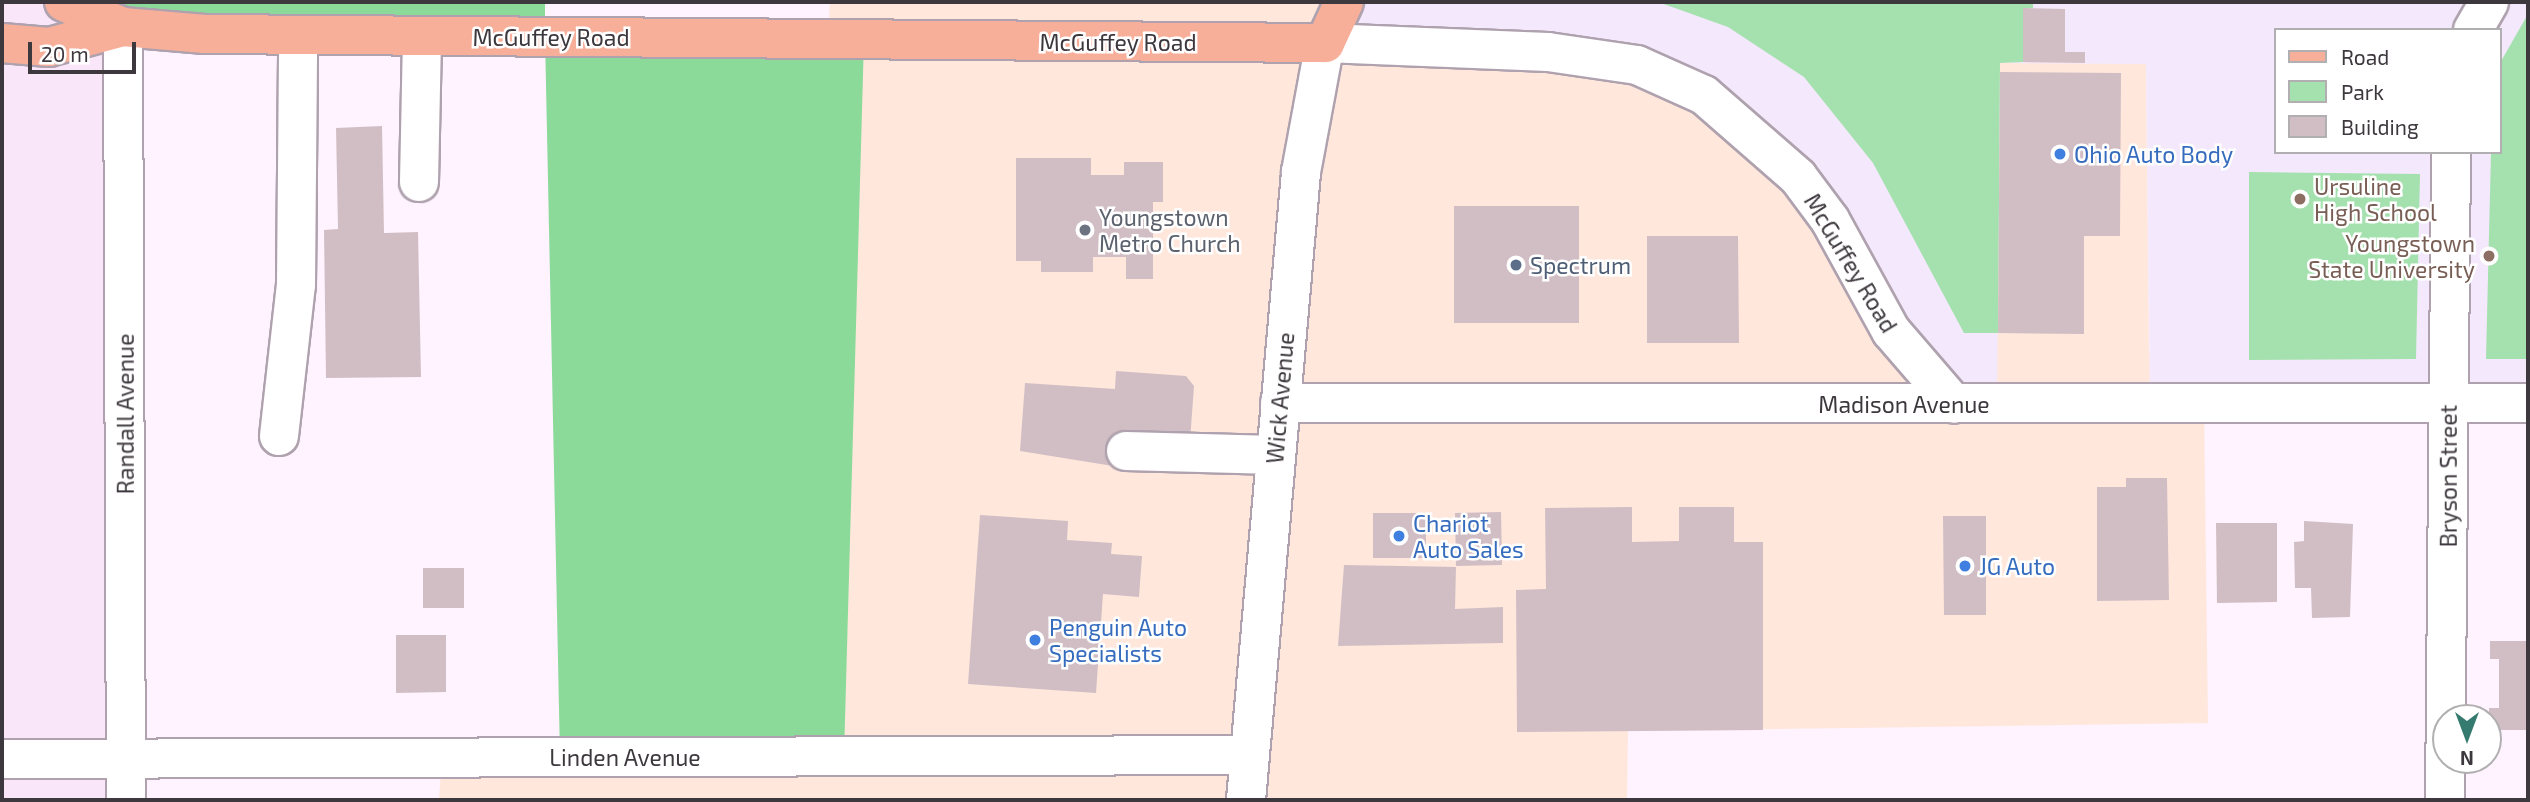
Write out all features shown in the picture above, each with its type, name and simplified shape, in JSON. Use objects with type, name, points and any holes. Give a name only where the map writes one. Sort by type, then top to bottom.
[{"type":"main road","name":"McGuffey Road","points":[[64,2],[123,27]]},
{"type":"main road","name":"Wick Avenue","points":[[1325,43],[1343,2]]},
{"type":"main road","name":"McGuffey Road","points":[[2,43],[49,47],[123,27],[298,35],[1325,43]]},
{"type":"street","points":[[2474,28],[2489,2]]},
{"type":"street","name":"Randall Avenue","points":[[123,27],[126,800]]},
{"type":"street","points":[[279,436],[296,285],[298,35]]},
{"type":"street","points":[[419,182],[422,36]]},
{"type":"street","name":"Wick Avenue","points":[[1246,800],[1301,172],[1325,43]]},
{"type":"street","name":"McGuffey Road","points":[[1325,43],[1548,52],[1637,65],[1704,95],[1798,177],[1830,220],[1891,331],[1954,404]]},
{"type":"street","name":"Bryson Street","points":[[2445,800],[2451,154]]},
{"type":"street","name":"Madison Avenue","points":[[1280,403],[2528,403]]},
{"type":"street","points":[[1126,451],[1275,455]]},
{"type":"street","name":"Linden Avenue","points":[[2,759],[1249,755]]},
{"type":"shaded area","points":[[2,2],[64,2],[123,27],[126,800],[2,800]]},
{"type":"shaded area","points":[[830,2],[1344,2],[2000,62],[2146,64],[2149,352],[2204,403],[2208,723],[1628,731],[1627,800],[439,800],[442,757],[774,757]]},
{"type":"shaded area","name":"Ursuline High School","points":[[1344,2],[2528,2],[2528,403],[2150,403],[2146,64],[2000,63],[1997,404],[1954,404],[1830,220],[1637,65],[1325,43]]},
{"type":"green space","points":[[64,2],[545,2],[545,36],[864,39],[844,756],[560,757],[545,37],[205,34]]},
{"type":"green space","points":[[1658,2],[2033,2],[2033,8],[2023,8],[2023,62],[2000,63],[1998,333],[1964,333],[1873,163],[1804,77],[1728,27]]},
{"type":"green space","points":[[2528,14],[2528,359],[2486,359],[2491,154],[2502,154],[2502,60]]},
{"type":"green space","points":[[2249,172],[2420,174],[2416,359],[2249,360]]},
{"type":"building","points":[[2023,8],[2065,9],[2065,52],[2085,52],[2085,63],[2023,62]]},
{"type":"building","name":"Ohio Auto Body","points":[[2000,72],[2121,73],[2120,236],[2084,236],[2084,334],[1998,333]]},
{"type":"building","points":[[382,126],[384,233],[418,232],[421,377],[326,378],[324,230],[338,229],[336,128]]},
{"type":"building","name":"Youngstown Metro Church","points":[[1016,158],[1091,158],[1091,175],[1124,175],[1124,162],[1163,162],[1163,202],[1153,202],[1153,279],[1126,279],[1126,257],[1093,257],[1093,272],[1041,272],[1041,261],[1016,261]]},
{"type":"building","name":"Spectrum","points":[[1454,206],[1579,206],[1579,323],[1454,323]]},
{"type":"building","points":[[1647,236],[1738,236],[1739,343],[1647,343]]},
{"type":"building","points":[[1116,371],[1186,376],[1194,386],[1190,441],[1115,436],[1113,466],[1020,451],[1025,383],[1115,389]]},
{"type":"building","points":[[2126,478],[2167,478],[2169,600],[2097,601],[2097,487],[2126,487]]},
{"type":"building","points":[[1632,507],[1632,542],[1679,541],[1679,507],[1734,507],[1734,542],[1763,542],[1763,730],[1517,732],[1516,590],[1546,589],[1545,508]]},
{"type":"building","points":[[1501,512],[1502,565],[1456,566],[1455,513]]},
{"type":"building","name":"Chariot Auto Sales","points":[[1373,513],[1426,513],[1426,558],[1373,558]]},
{"type":"building","name":"Penguin Auto Specialists","points":[[980,515],[1068,521],[1067,540],[1112,543],[1111,554],[1142,556],[1139,597],[1103,594],[1096,693],[968,684]]},
{"type":"building","name":"JG Auto","points":[[1943,516],[1986,516],[1986,615],[1944,615]]},
{"type":"building","points":[[2304,521],[2353,524],[2350,617],[2312,618],[2311,588],[2295,588],[2294,542],[2304,541]]},
{"type":"building","points":[[2216,523],[2277,523],[2277,602],[2217,603]]},
{"type":"building","points":[[1344,565],[1456,567],[1455,609],[1503,607],[1503,643],[1338,646]]},
{"type":"building","points":[[423,568],[464,568],[464,608],[423,608]]},
{"type":"building","points":[[396,635],[446,635],[446,692],[396,693]]},
{"type":"building","points":[[2490,641],[2528,641],[2528,730],[2502,730],[2499,659],[2490,659]]},
{"type":"place","name":"Ohio Auto Body","points":[[2060,154]]},
{"type":"place","name":"Ursuline High School","points":[[2300,199]]},
{"type":"place","name":"Youngstown Metro Church","points":[[1085,230]]},
{"type":"place","name":"Youngstown State University","points":[[2489,256]]},
{"type":"place","name":"Spectrum","points":[[1516,265]]},
{"type":"place","name":"Chariot Auto Sales","points":[[1399,536]]},
{"type":"place","name":"JG Auto","points":[[1965,566]]},
{"type":"place","name":"Penguin Auto Specialists","points":[[1035,640]]}]
